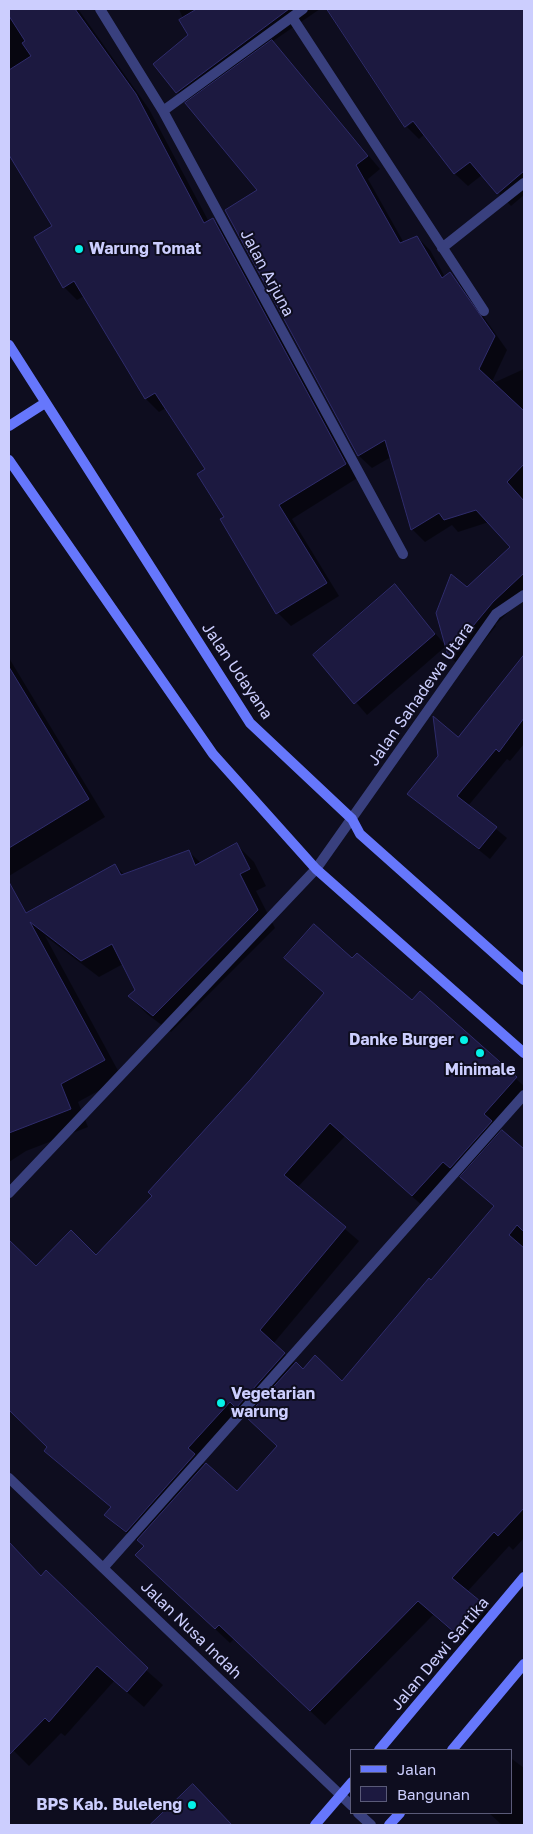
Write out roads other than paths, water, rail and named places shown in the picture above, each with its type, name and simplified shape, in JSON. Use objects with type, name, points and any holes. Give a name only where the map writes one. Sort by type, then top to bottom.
[{"type":"street","name":"Jalan Arjuna","points":[[100,9],[162,111],[403,554]]},
{"type":"street","points":[[162,111],[303,9]]},
{"type":"street","points":[[292,17],[484,311]]},
{"type":"street","points":[[442,248],[524,184]]},
{"type":"street","name":"Jalan Udayana","points":[[9,345],[250,723],[352,818],[360,834],[524,980]]},
{"type":"street","points":[[9,426],[45,403]]},
{"type":"street","points":[[9,460],[212,754],[316,869],[524,1052]]},
{"type":"street","name":"Jalan Sahadewa Utara","points":[[9,1193],[316,869],[496,614],[524,595]]},
{"type":"street","points":[[104,1566],[524,1095]]},
{"type":"street","name":"Jalan Nusa Indah","points":[[9,1478],[104,1566],[350,1804]]},
{"type":"street","name":"Jalan Dewi Sartika","points":[[380,1749],[524,1578]]},
{"type":"street","points":[[453,1749],[524,1664]]},
{"type":"street","points":[[316,1825],[350,1784]]},
{"type":"street","points":[[359,1814],[371,1825]]},
{"type":"street","points":[[389,1825],[399,1814]]},
{"type":"place","name":"Warung Tomat","points":[[79,249]]},
{"type":"place","name":"Danke Burger","points":[[464,1040]]},
{"type":"place","name":"Minimale","points":[[480,1053]]},
{"type":"place","name":"Vegetarian warung","points":[[221,1403]]},
{"type":"place","name":"BPS Kab. Buleleng","points":[[192,1805]]}]
